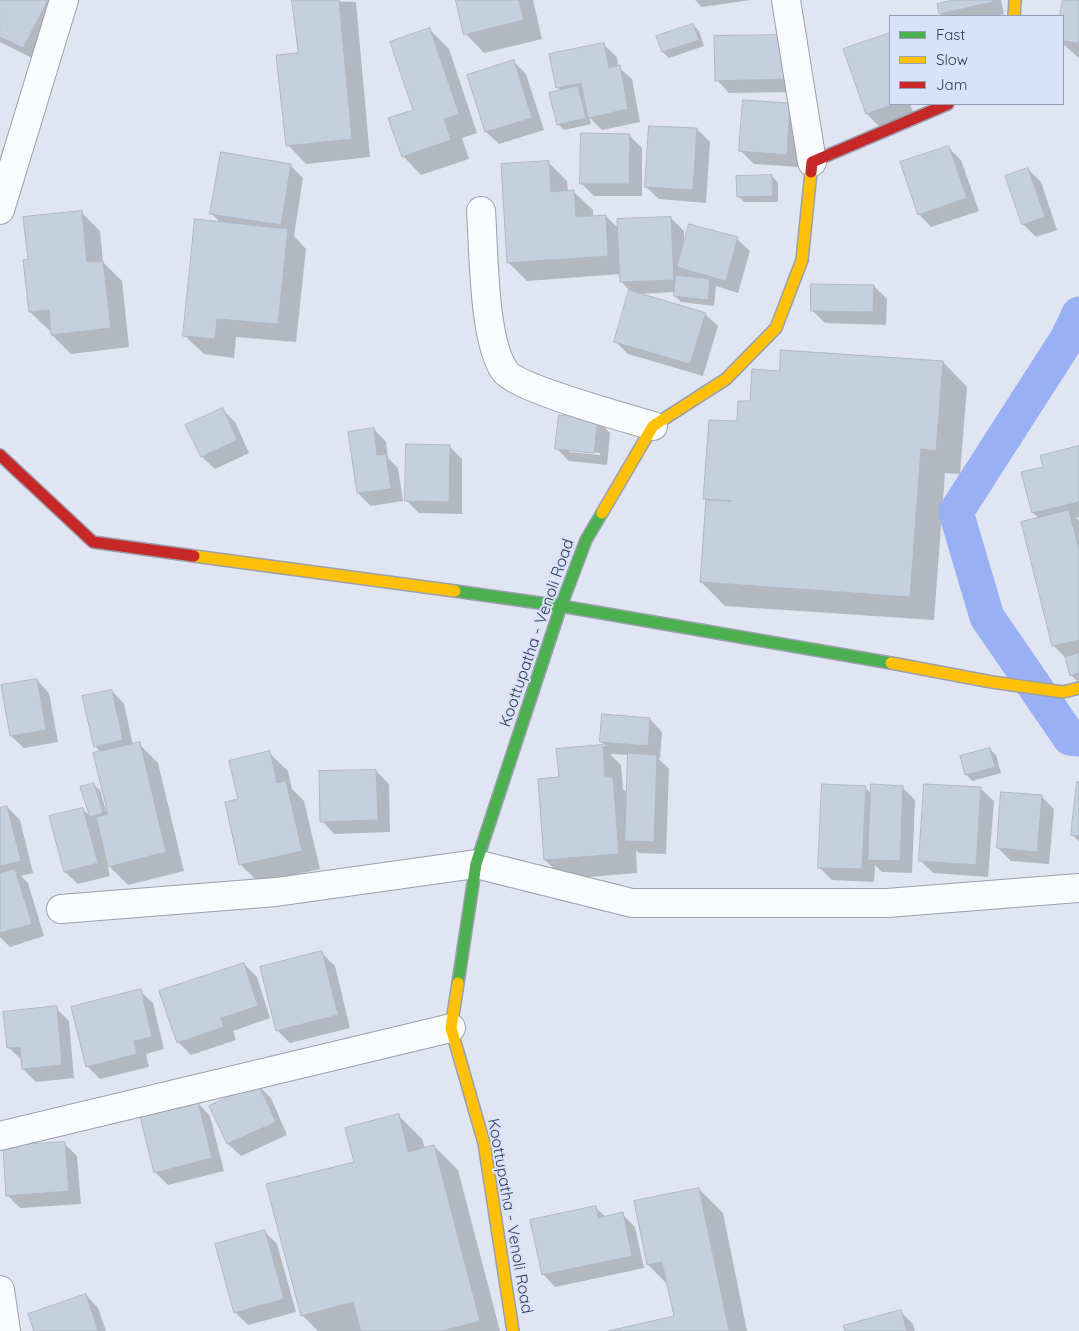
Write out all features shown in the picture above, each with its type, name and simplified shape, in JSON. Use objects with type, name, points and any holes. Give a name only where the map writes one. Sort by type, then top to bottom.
[{"type":"street","points":[[0,210],[64,0]]},
{"type":"street","points":[[786,0],[812,162],[946,105]]},
{"type":"street","points":[[1014,15],[1015,0]]},
{"type":"street","name":"Koottupatha - Venoli Road","points":[[513,1331],[484,1144],[451,1028],[476,864],[561,606],[586,540],[653,426],[726,379],[776,328],[802,260],[812,162]]},
{"type":"street","points":[[481,211],[490,335],[504,371],[526,385],[653,426]]},
{"type":"street","points":[[0,455],[93,542],[561,606],[837,653],[992,682],[1063,692],[1079,688]]},
{"type":"street","points":[[61,909],[276,892],[476,864],[632,903],[887,903],[1079,888]]},
{"type":"street","points":[[0,1136],[451,1028]]},
{"type":"street","points":[[0,1290],[6,1331]]},
{"type":"building","points":[[0,0],[48,0],[23,48],[0,37]]},
{"type":"building","points":[[292,0],[339,0],[352,139],[286,146],[276,55],[298,53]]},
{"type":"building","points":[[456,0],[519,0],[524,20],[464,35]]},
{"type":"building","points":[[954,0],[992,0],[993,2],[939,14],[937,4]]},
{"type":"building","points":[[1063,0],[1079,0],[1079,43],[1064,41],[1064,15],[1060,15]]},
{"type":"building","points":[[693,24],[699,40],[662,52],[656,36]]},
{"type":"building","points":[[430,28],[459,114],[444,119],[451,140],[402,157],[388,118],[413,110],[390,42]]},
{"type":"building","points":[[889,33],[889,105],[892,105],[866,114],[843,49]]},
{"type":"building","points":[[783,35],[784,79],[715,81],[714,36]]},
{"type":"building","points":[[604,43],[609,68],[620,65],[628,109],[588,118],[581,83],[556,88],[549,54]]},
{"type":"building","points":[[514,60],[532,118],[485,132],[467,75]]},
{"type":"building","points":[[578,86],[586,118],[557,125],[549,93]]},
{"type":"building","points":[[743,100],[790,103],[787,155],[739,151]]},
{"type":"building","points":[[649,126],[697,128],[693,190],[645,187]]},
{"type":"building","points":[[581,133],[630,134],[629,184],[580,184]]},
{"type":"building","points":[[949,146],[967,198],[918,215],[900,162]]},
{"type":"building","points":[[221,152],[291,164],[281,225],[210,214]]},
{"type":"building","points":[[549,161],[551,192],[574,190],[576,217],[606,215],[608,256],[507,263],[501,164]]},
{"type":"building","points":[[1028,168],[1045,217],[1022,225],[1005,176]]},
{"type":"building","points":[[772,175],[773,196],[737,197],[736,176]]},
{"type":"building","points":[[82,211],[87,262],[103,261],[111,328],[51,335],[49,310],[29,312],[23,260],[28,259],[23,217]]},
{"type":"building","points":[[671,217],[674,280],[620,282],[617,219]]},
{"type":"building","points":[[195,219],[288,229],[278,324],[217,319],[215,339],[183,336]]},
{"type":"building","points":[[689,224],[738,237],[726,281],[677,267]]},
{"type":"building","points":[[676,275],[710,279],[708,300],[674,296]]},
{"type":"building","points":[[811,284],[874,285],[873,312],[811,311]]},
{"type":"building","points":[[629,290],[706,313],[690,364],[614,342]]},
{"type":"building","points":[[781,350],[943,361],[936,451],[921,449],[910,597],[700,582],[706,500],[731,501],[703,499],[709,420],[737,421],[738,401],[750,401],[752,369],[779,371]]},
{"type":"building","points":[[223,408],[237,440],[201,457],[185,425]]},
{"type":"building","points":[[559,415],[598,419],[594,453],[555,449]]},
{"type":"building","points":[[374,428],[377,455],[386,454],[391,489],[357,493],[348,432]]},
{"type":"building","points":[[406,444],[450,445],[449,502],[405,501]]},
{"type":"building","points":[[1079,446],[1079,502],[1032,513],[1021,472],[1043,467],[1040,456]]},
{"type":"building","points":[[1069,510],[1079,550],[1079,640],[1052,646],[1021,522]]},
{"type":"building","points":[[1079,653],[1079,673],[1070,676],[1065,657]]},
{"type":"building","points":[[37,679],[46,730],[10,736],[1,685]]},
{"type":"building","points":[[112,690],[123,740],[94,747],[82,696]]},
{"type":"building","points":[[602,714],[650,718],[648,746],[600,742]]},
{"type":"building","points":[[140,742],[166,852],[108,867],[96,817],[108,814],[93,753]]},
{"type":"building","points":[[603,745],[605,777],[613,777],[619,854],[544,860],[538,779],[559,777],[556,749]]},
{"type":"building","points":[[990,748],[995,767],[965,775],[960,756]]},
{"type":"building","points":[[270,751],[277,783],[286,781],[302,851],[239,865],[225,802],[238,799],[229,761]]},
{"type":"building","points":[[628,753],[657,755],[654,842],[625,841]]},
{"type":"building","points":[[376,770],[378,820],[320,822],[319,771]]},
{"type":"building","points":[[1077,782],[1079,782],[1079,836],[1071,835]]},
{"type":"building","points":[[94,783],[103,813],[90,817],[80,787]]},
{"type":"building","points":[[822,784],[866,786],[862,869],[818,868]]},
{"type":"building","points":[[871,784],[903,786],[900,861],[868,860]]},
{"type":"building","points":[[924,784],[981,787],[976,865],[919,861]]},
{"type":"building","points":[[1001,792],[1042,795],[1037,852],[997,848]]},
{"type":"building","points":[[7,806],[21,861],[0,866],[0,808]]},
{"type":"building","points":[[83,808],[98,863],[64,872],[49,816]]},
{"type":"building","points":[[15,869],[32,924],[0,933],[0,873]]},
{"type":"building","points":[[322,951],[338,1015],[276,1031],[260,967]]},
{"type":"building","points":[[244,963],[258,1006],[221,1018],[224,1027],[177,1043],[159,991]]},
{"type":"building","points":[[141,989],[152,1037],[134,1041],[137,1054],[86,1067],[71,1007]]},
{"type":"building","points":[[57,1006],[62,1065],[22,1069],[20,1047],[7,1048],[3,1012]]},
{"type":"building","points":[[258,1084],[276,1122],[227,1144],[209,1106]]},
{"type":"building","points":[[198,1102],[212,1158],[154,1173],[140,1116]]},
{"type":"building","points":[[399,1114],[408,1152],[434,1145],[480,1321],[442,1331],[361,1331],[353,1302],[301,1316],[266,1184],[354,1162],[345,1128]]},
{"type":"building","points":[[65,1142],[69,1191],[6,1196],[3,1146]]},
{"type":"building","points":[[699,1188],[729,1331],[608,1331],[674,1316],[662,1262],[647,1265],[634,1201]]},
{"type":"building","points":[[596,1206],[598,1218],[623,1212],[632,1256],[542,1275],[530,1220]]},
{"type":"building","points":[[265,1230],[284,1299],[234,1313],[215,1244]]},
{"type":"building","points":[[86,1294],[98,1331],[34,1331],[28,1314]]},
{"type":"building","points":[[901,1310],[907,1331],[845,1331],[843,1326]]},
{"type":"waterway","points":[[1079,314],[1067,339],[956,512],[987,617],[1070,738],[1079,739]]},
{"type":"traffic: fast","points":[[458,983],[476,864],[561,606],[586,540],[602,513]]},
{"type":"traffic: fast","points":[[455,591],[561,606],[891,663]]},
{"type":"traffic: slow","points":[[1014,15],[1015,0]]},
{"type":"traffic: slow","points":[[602,513],[653,426],[726,379],[776,328],[802,260],[811,172]]},
{"type":"traffic: slow","points":[[194,556],[455,591]]},
{"type":"traffic: slow","points":[[891,663],[992,682],[1063,692],[1079,688]]},
{"type":"traffic: slow","points":[[458,983],[451,1028],[484,1143],[513,1331]]},
{"type":"traffic: jam","points":[[811,172],[812,162],[946,105]]},
{"type":"traffic: jam","points":[[0,455],[93,542],[194,556]]}]
